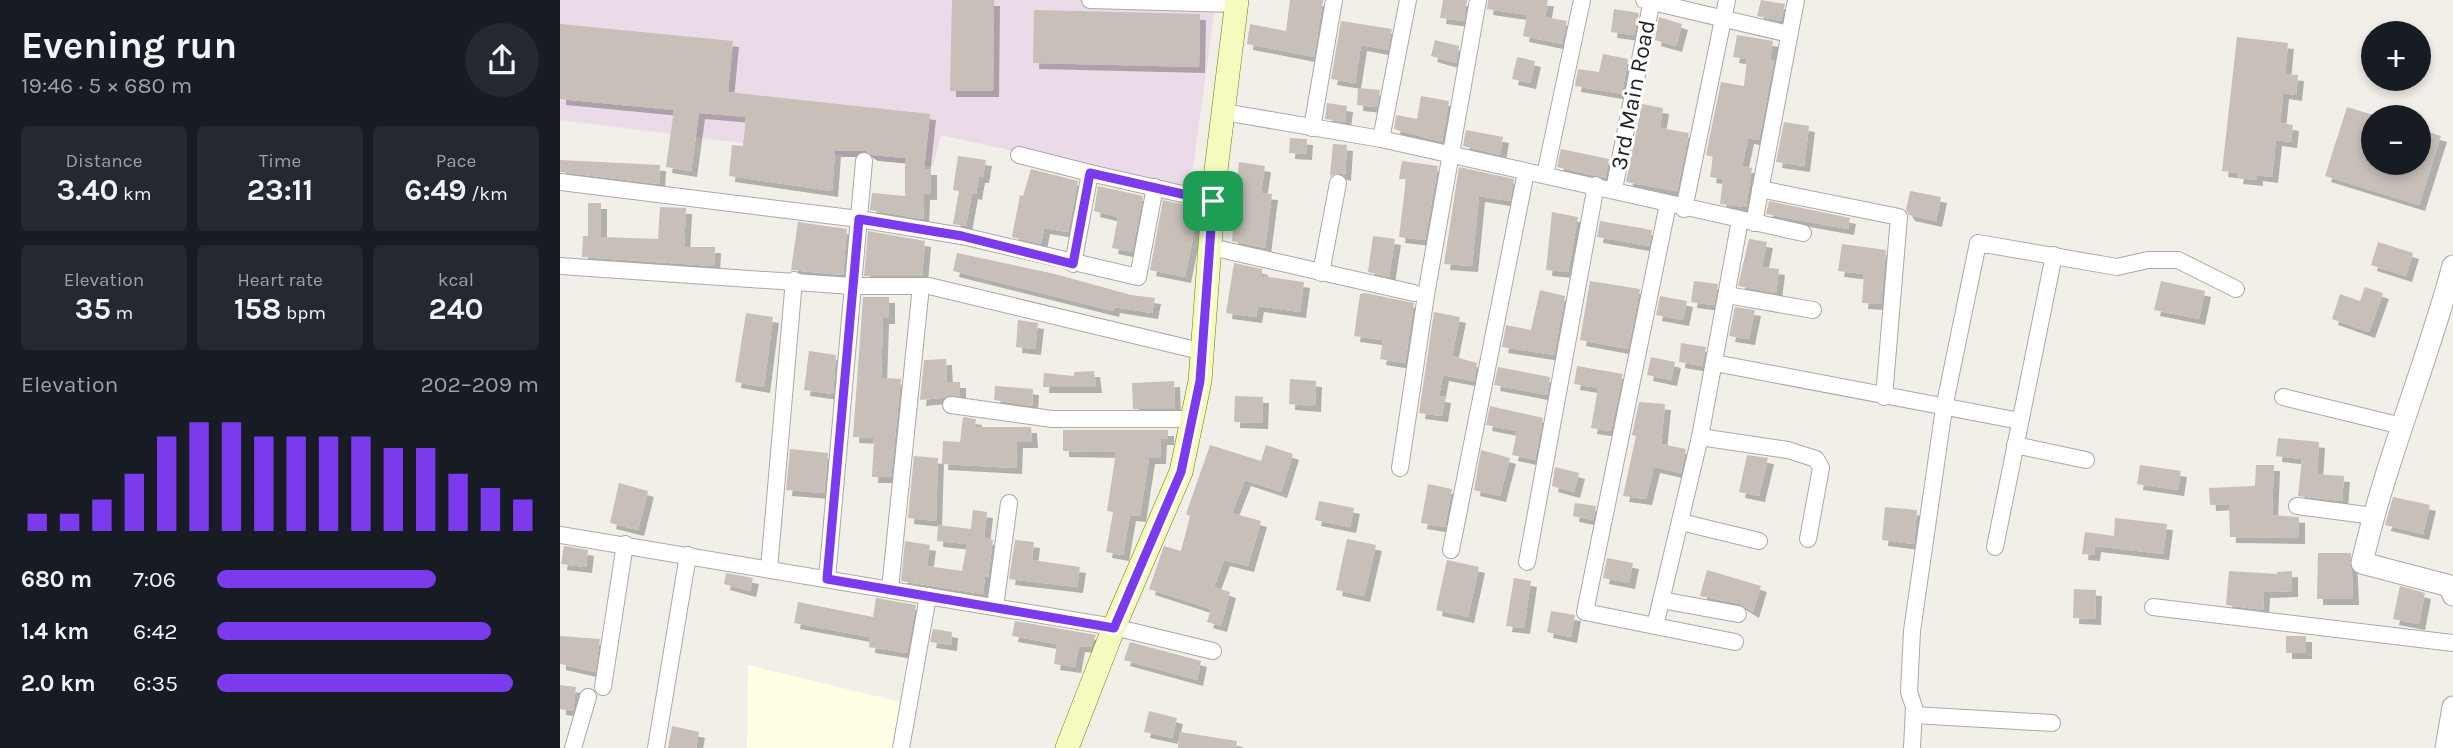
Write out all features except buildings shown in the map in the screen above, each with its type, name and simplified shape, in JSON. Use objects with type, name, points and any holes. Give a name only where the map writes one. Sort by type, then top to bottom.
[{"type":"main road","points":[[1067,748],[1114,628],[1181,472],[1200,381],[1200,351],[1213,201],[1236,2]]},
{"type":"street","points":[[1090,0],[1236,2]]},
{"type":"street","points":[[1312,128],[1334,0]]},
{"type":"street","points":[[1381,139],[1408,0]]},
{"type":"street","points":[[1399,468],[1450,153],[1478,0]]},
{"type":"street","points":[[1545,175],[1582,0]]},
{"type":"street","points":[[1684,209],[1727,0]]},
{"type":"street","points":[[1654,626],[1700,437],[1727,295],[1747,222],[1760,189],[1796,0]]},
{"type":"street","points":[[1649,1],[1789,34]]},
{"type":"street","name":"3rd Main Road","points":[[1614,189],[1649,1]]},
{"type":"street","points":[[1224,112],[1450,153],[1526,172],[1614,189],[1684,209],[1803,233]]},
{"type":"street","points":[[1019,155],[1213,201]]},
{"type":"street","points":[[827,579],[864,161]]},
{"type":"street","points":[[1451,550],[1526,172]]},
{"type":"street","points":[[1073,264],[1090,173]]},
{"type":"street","points":[[560,182],[859,219],[962,236],[1138,277],[1155,187]]},
{"type":"street","points":[[1321,273],[1338,183]]},
{"type":"street","points":[[1527,562],[1596,185]]},
{"type":"street","points":[[1760,189],[1899,217],[1884,397]]},
{"type":"street","points":[[1668,204],[1585,612],[1735,642]]},
{"type":"street","points":[[1912,748],[1914,715],[1909,692],[1912,631],[1944,408],[1978,243],[2117,267],[2148,260],[2178,260],[2236,289]]},
{"type":"street","points":[[1211,247],[1414,293]]},
{"type":"street","points":[[1995,547],[2054,255]]},
{"type":"street","points":[[560,266],[854,286],[944,288],[996,304],[1200,351]]},
{"type":"street","points":[[2453,266],[2433,339],[2374,516],[2362,564],[2450,586],[2453,596]]},
{"type":"street","points":[[769,569],[794,280]]},
{"type":"street","points":[[890,589],[921,286]]},
{"type":"street","points":[[1727,295],[1813,310]]},
{"type":"street","points":[[1715,363],[2020,421]]},
{"type":"street","points":[[2283,397],[2402,426]]},
{"type":"street","points":[[951,405],[1052,419],[1192,419]]},
{"type":"street","points":[[1700,437],[1788,450],[1816,459],[1821,468],[1808,539]]},
{"type":"street","points":[[2015,445],[2087,460]]},
{"type":"street","points":[[995,607],[1009,503]]},
{"type":"street","points":[[2297,506],[2374,516]]},
{"type":"street","points":[[1681,522],[1759,541]]},
{"type":"street","points":[[560,534],[1114,628],[1213,651]]},
{"type":"street","points":[[603,687],[625,544]]},
{"type":"street","points":[[656,748],[688,555]]},
{"type":"street","points":[[901,748],[928,596]]},
{"type":"street","points":[[1661,600],[1738,614]]},
{"type":"street","points":[[2153,607],[2453,643]]},
{"type":"street","points":[[573,748],[588,698]]},
{"type":"street","points":[[1914,715],[2052,723]]},
{"type":"shaded area","points":[[560,0],[1216,0],[1190,190],[941,135],[933,167],[560,120]]},
{"type":"shaded area","points":[[748,665],[900,702],[893,748],[747,748]]},
{"type":"route","points":[[1090,173],[1213,201],[1200,351],[1200,381],[1181,472],[1114,628],[827,579],[859,219],[962,236],[1073,264],[1090,173]]}]
